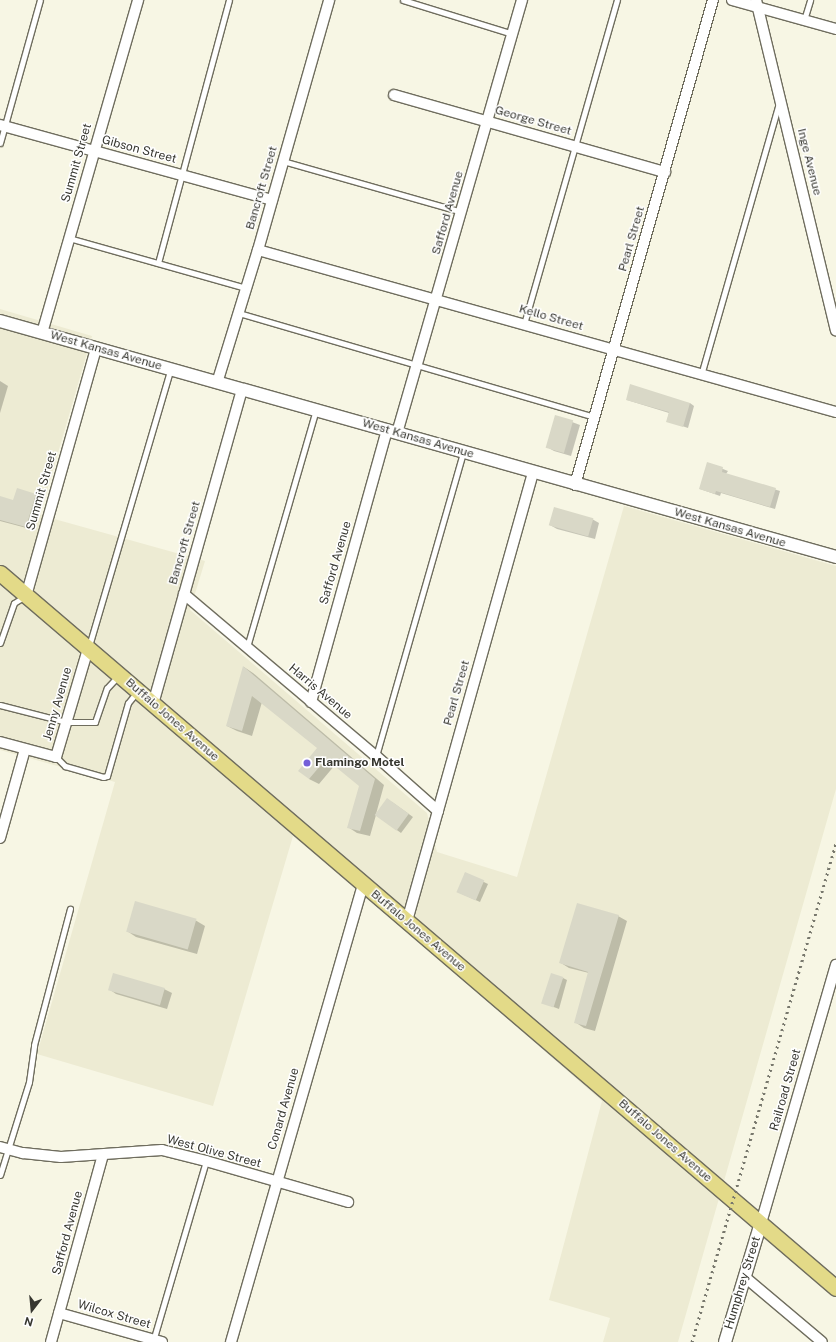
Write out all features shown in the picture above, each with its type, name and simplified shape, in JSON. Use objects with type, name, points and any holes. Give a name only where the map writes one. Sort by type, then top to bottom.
[{"type":"main road","name":"Buffalo Jones Avenue","points":[[0,573],[836,1288]]},
{"type":"street","name":"Summit Street","points":[[42,333],[138,0]]},
{"type":"street","name":"Bancroft Street","points":[[217,383],[258,250],[330,0]]},
{"type":"street","name":"Safford Avenue","points":[[310,702],[392,432],[417,365],[522,0]]},
{"type":"street","name":"Pearl Street","points":[[575,485],[713,0]]},
{"type":"street","points":[[732,0],[757,3],[804,20],[836,29]]},
{"type":"street","name":"Inge Avenue","points":[[757,3],[836,330]]},
{"type":"street","name":"George Street","points":[[394,96],[665,172]]},
{"type":"street","name":"Gibson Street","points":[[2,126],[272,200]]},
{"type":"street","name":"Kello Street","points":[[258,250],[836,412]]},
{"type":"street","name":"West Kansas Avenue","points":[[0,321],[575,485],[836,557]]},
{"type":"street","name":"Summit Street","points":[[26,596],[96,348]]},
{"type":"street","name":"Bancroft Street","points":[[154,704],[242,389]]},
{"type":"street","name":"Pearl Street","points":[[406,921],[533,472]]},
{"type":"street","name":"Harris Avenue","points":[[184,594],[310,702],[376,756],[438,811]]},
{"type":"street","name":"Jenny Avenue","points":[[0,742],[56,757],[88,649]]},
{"type":"street","points":[[0,838],[25,749]]},
{"type":"street","name":"Conard Avenue","points":[[231,1342],[363,884]]},
{"type":"street","name":"Railroad Street","points":[[761,1223],[836,965]]},
{"type":"street","name":"West Olive Street","points":[[4,1148],[23,1153],[61,1157],[162,1150],[206,1161],[348,1202]]},
{"type":"street","name":"Safford Avenue","points":[[51,1342],[103,1155]]},
{"type":"street","name":"Humphrey Street","points":[[725,1342],[746,1278],[761,1223]]},
{"type":"street","points":[[746,1278],[822,1342]]},
{"type":"street","name":"Wilcox Street","points":[[60,1313],[156,1341]]},
{"type":"lane","points":[[0,143],[2,126],[40,0]]},
{"type":"lane","points":[[158,263],[229,0]]},
{"type":"lane","points":[[403,0],[513,34]]},
{"type":"lane","points":[[524,324],[617,0]]},
{"type":"lane","points":[[804,20],[810,0]]},
{"type":"lane","points":[[701,375],[780,99]]},
{"type":"lane","points":[[283,161],[462,212]]},
{"type":"lane","points":[[69,238],[246,288]]},
{"type":"lane","points":[[239,313],[595,417]]},
{"type":"lane","points":[[88,649],[170,369]]},
{"type":"lane","points":[[247,648],[316,410]]},
{"type":"lane","points":[[376,756],[463,452]]},
{"type":"lane","points":[[0,643],[14,603],[26,596]]},
{"type":"lane","points":[[0,705],[66,722],[95,722],[108,688],[119,675]]},
{"type":"lane","points":[[56,757],[65,766],[103,777],[107,776],[128,703],[138,691]]},
{"type":"lane","points":[[0,1175],[4,1148],[29,1082],[34,1045],[70,909]]},
{"type":"lane","points":[[156,1341],[206,1161]]},
{"type":"shaded area","points":[[0,309],[92,336],[40,515],[205,561],[190,610],[427,813],[437,852],[517,877],[624,506],[836,566],[836,789],[678,1342],[603,1342],[610,1318],[549,1300],[602,1101],[433,954],[293,836],[213,1106],[37,1054],[115,782],[0,750]]},
{"type":"building","points":[[630,384],[690,403],[683,427],[666,422],[669,412],[626,400]]},
{"type":"building","points":[[555,415],[573,420],[564,453],[546,448]]},
{"type":"building","points":[[707,462],[723,467],[722,472],[776,488],[770,507],[716,491],[715,494],[699,489]]},
{"type":"building","points":[[17,488],[36,494],[26,527],[0,520],[0,496],[13,500]]},
{"type":"building","points":[[554,507],[593,518],[588,537],[549,525]]},
{"type":"building","points":[[243,666],[375,779],[360,831],[347,828],[359,786],[326,759],[309,779],[298,771],[317,748],[252,696],[242,731],[226,726]]},
{"type":"building","points":[[387,798],[409,814],[396,831],[375,815]]},
{"type":"building","points":[[465,872],[484,880],[476,900],[456,892]]},
{"type":"building","points":[[135,901],[197,919],[188,949],[126,932]]},
{"type":"building","points":[[577,903],[619,915],[586,1026],[574,1023],[588,972],[559,963]]},
{"type":"building","points":[[113,973],[165,988],[160,1005],[108,990]]},
{"type":"building","points":[[551,973],[563,977],[553,1007],[541,1003]]},
{"type":"railway","points":[[692,1342],[836,843]]},
{"type":"place","name":"Flamingo Motel","points":[[307,763]]}]
